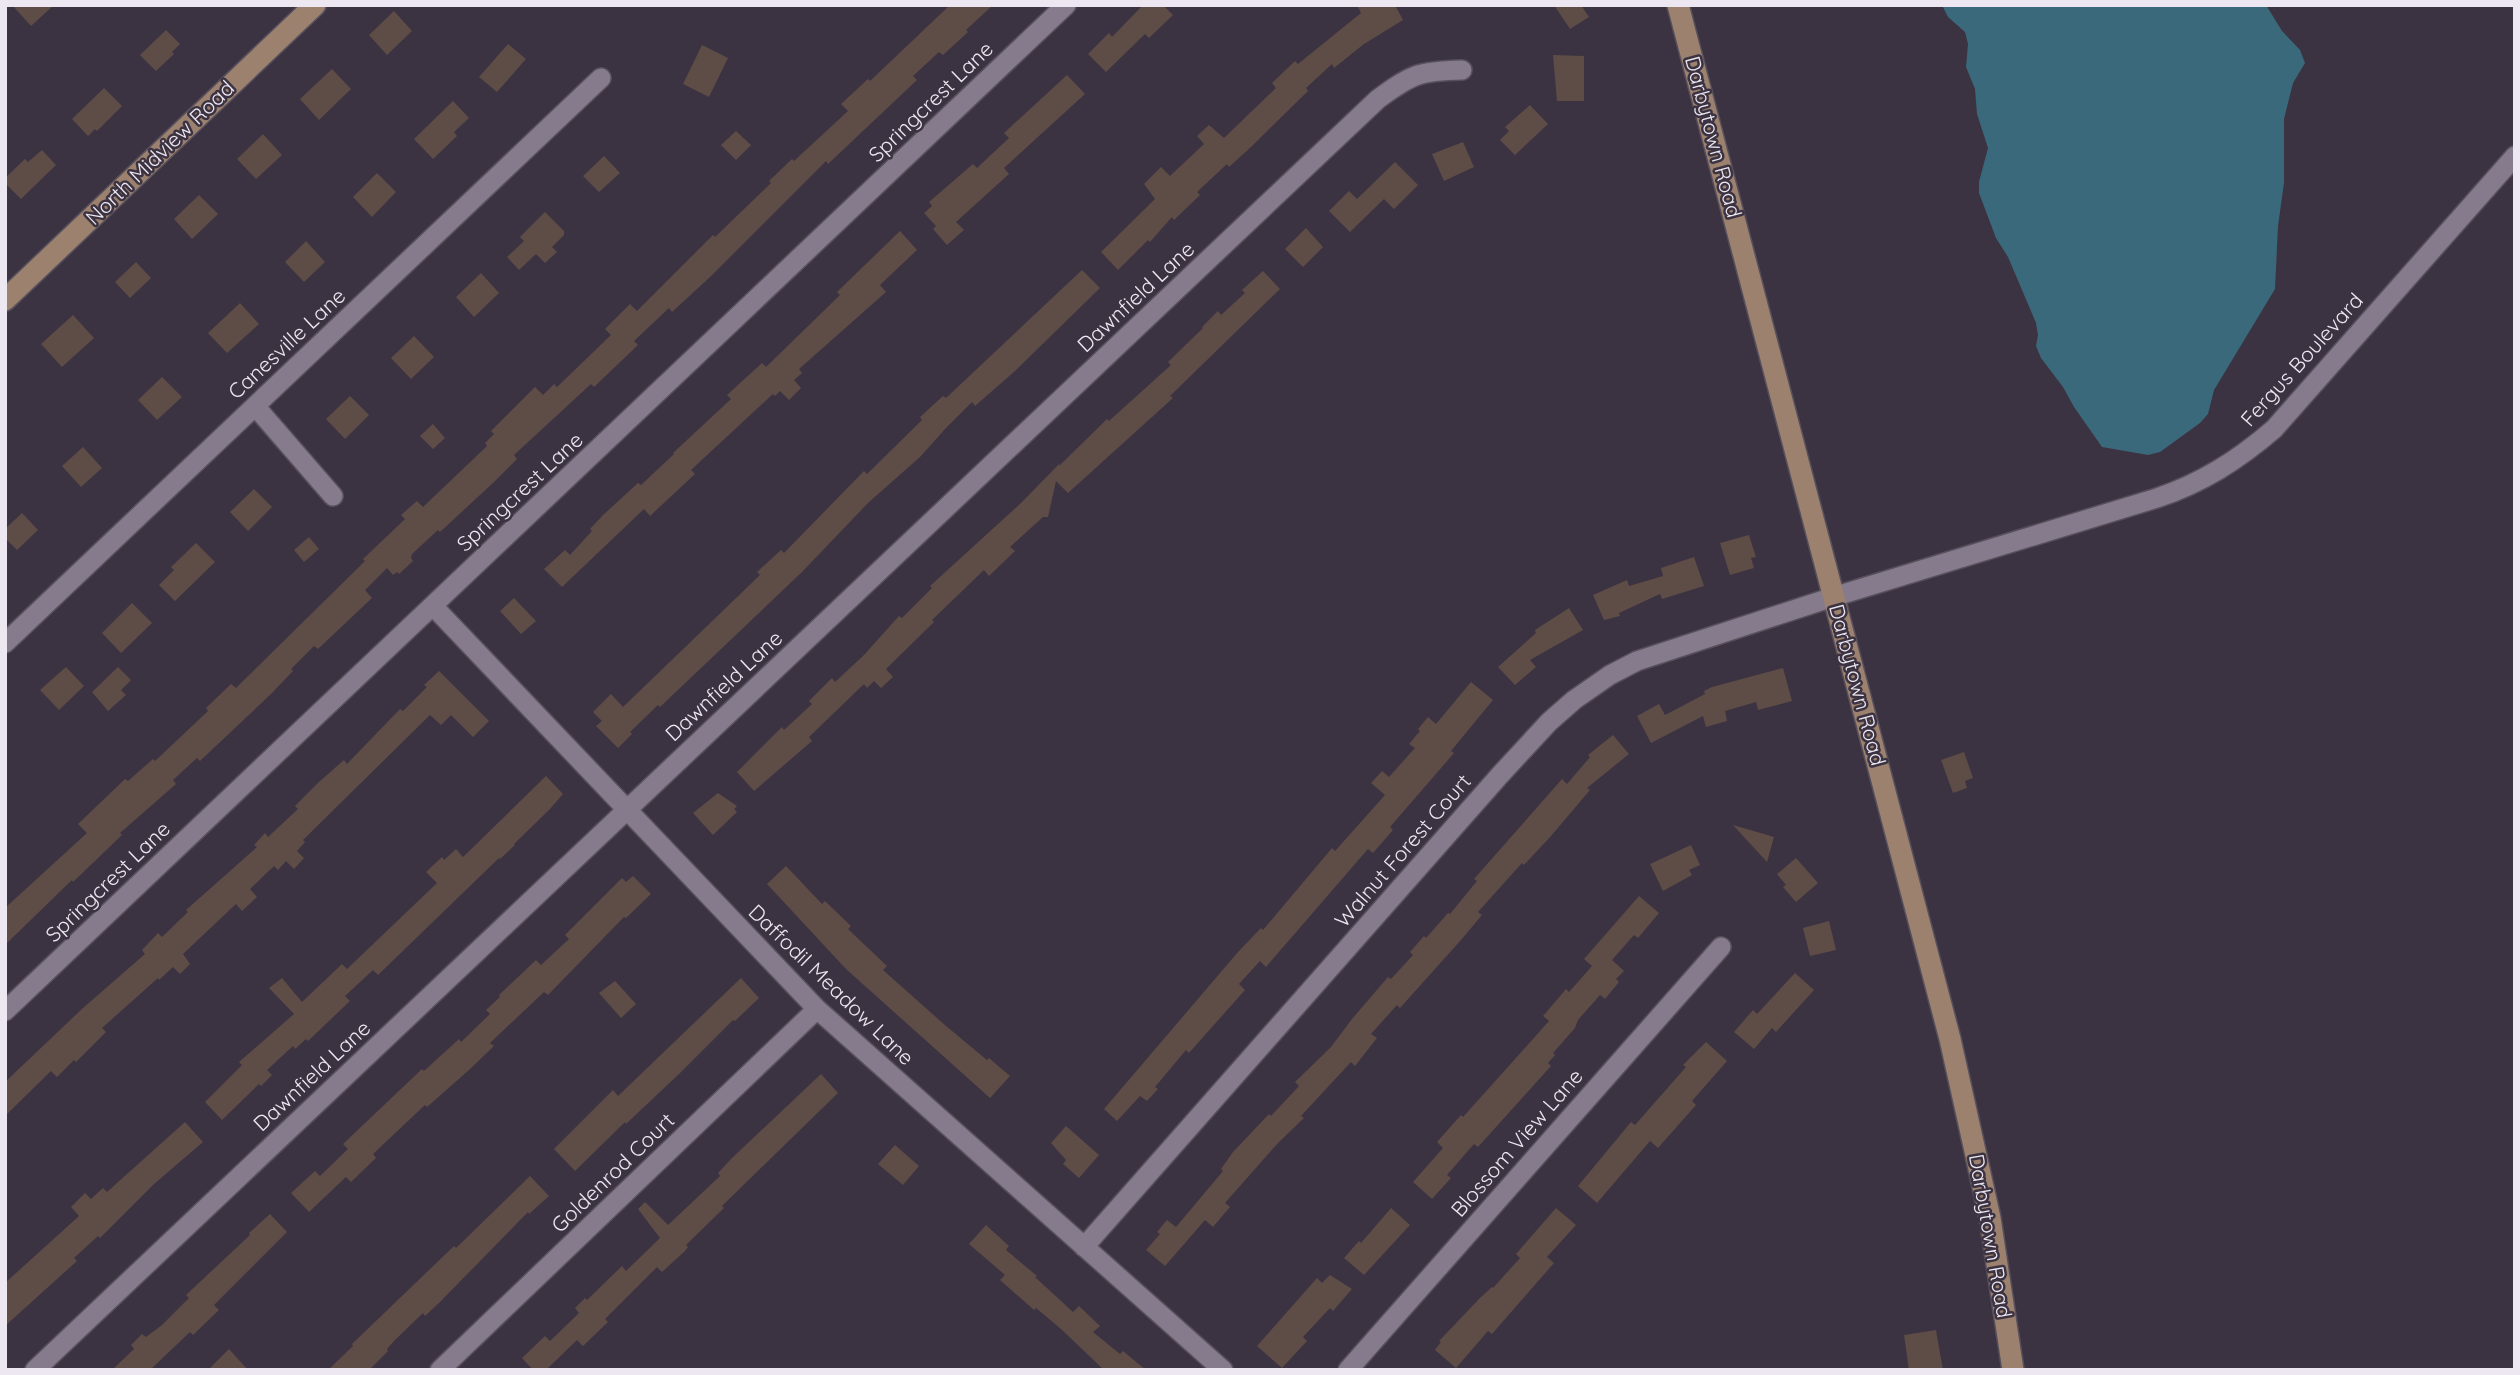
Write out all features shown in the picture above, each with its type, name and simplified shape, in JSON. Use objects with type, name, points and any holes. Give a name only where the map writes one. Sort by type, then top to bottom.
[{"type":"main road","name":"North Midview Road","points":[[5,300],[315,5]]},
{"type":"main road","name":"Darbytown Road","points":[[1678,5],[1950,1039],[1990,1218],[2013,1370]]},
{"type":"street","name":"Springcrest Lane","points":[[5,1011],[1066,5]]},
{"type":"street","name":"Dawnfield Lane","points":[[35,1370],[1378,99],[1415,75],[1429,71],[1462,70]]},
{"type":"street","name":"Canesville Lane","points":[[5,643],[601,78]]},
{"type":"street","name":"Fergus Boulevard","points":[[1833,597],[2157,498],[2184,489],[2218,472],[2247,453],[2274,429],[2515,156]]},
{"type":"street","points":[[256,406],[333,496]]},
{"type":"street","name":"Walnut Forest Court","points":[[1084,1247],[1500,775],[1549,722],[1574,700],[1610,675],[1637,661],[1833,597]]},
{"type":"street","name":"Daffodil Meadow Lane","points":[[433,606],[817,1009],[1223,1370]]},
{"type":"street","name":"Blossom View Lane","points":[[1348,1370],[1721,947]]},
{"type":"street","name":"Goldenrod Court","points":[[440,1370],[817,1009]]},
{"type":"water","points":[[1942,5],[2266,5],[2282,31],[2300,50],[2305,63],[2293,83],[2284,119],[2284,183],[2278,226],[2275,289],[2214,390],[2208,414],[2160,452],[2148,455],[2102,447],[2041,358],[2036,346],[2036,323],[2008,257],[1996,238],[1979,193],[1979,182],[1988,148],[1977,114],[1975,89],[1966,67],[1968,44],[1965,32],[1948,17]]},
{"type":"building","points":[[12,5],[54,5],[31,26]]},
{"type":"building","points":[[950,5],[993,5],[943,55],[939,52],[913,76],[917,80],[828,164],[826,161],[709,278],[672,312],[669,308],[634,341],[638,345],[594,387],[591,384],[514,455],[517,459],[493,483],[412,554],[413,561],[399,574],[397,572],[393,575],[387,568],[365,590],[372,598],[318,649],[314,646],[271,694],[200,761],[197,758],[173,780],[176,784],[120,833],[122,835],[5,945],[5,908],[87,833],[78,824],[125,779],[128,781],[153,759],[155,761],[208,711],[206,708],[231,684],[236,688],[365,561],[363,559],[405,519],[401,515],[417,501],[423,507],[487,446],[485,443],[494,434],[491,431],[535,387],[543,395],[554,384],[557,387],[611,335],[605,329],[630,304],[637,311],[713,235],[715,237],[771,183],[769,181],[792,159],[794,161],[848,111],[841,104],[868,79],[870,81]]},
{"type":"building","points":[[1143,5],[1163,5],[1173,15],[1149,38],[1145,34],[1106,72],[1088,54],[1109,33],[1112,37]]},
{"type":"building","points":[[1357,5],[1395,5],[1403,20],[1364,44],[1334,68],[1332,64],[1251,147],[1229,167],[1227,164],[1197,192],[1200,195],[1174,220],[1172,217],[1150,242],[1148,240],[1118,270],[1101,252],[1155,199],[1144,184],[1161,167],[1170,176],[1204,144],[1197,136],[1209,125],[1224,138],[1276,88],[1272,83],[1295,61],[1298,64],[1361,13]]},
{"type":"building","points":[[1554,5],[1581,5],[1589,17],[1570,29]]},
{"type":"building","points":[[394,11],[412,31],[387,55],[369,35]]},
{"type":"building","points":[[166,30],[180,44],[172,52],[174,54],[156,71],[140,55]]},
{"type":"building","points":[[508,44],[526,59],[497,92],[479,77]]},
{"type":"building","points":[[702,45],[728,58],[709,97],[683,84]]},
{"type":"building","points":[[1553,55],[1584,56],[1584,101],[1557,101]]},
{"type":"building","points":[[332,69],[351,89],[319,120],[300,99]]},
{"type":"building","points":[[1067,75],[1085,94],[1004,168],[1009,174],[956,222],[964,230],[947,245],[933,229],[936,226],[924,213],[932,206],[929,202],[973,164],[977,168],[1009,138],[1004,133]]},
{"type":"building","points":[[104,88],[122,106],[97,131],[95,129],[88,136],[72,119]]},
{"type":"building","points":[[453,101],[469,118],[454,132],[457,136],[433,159],[414,139]]},
{"type":"building","points":[[1530,105],[1548,124],[1515,155],[1500,140],[1509,131],[1505,127]]},
{"type":"building","points":[[736,131],[751,145],[736,160],[721,145]]},
{"type":"building","points":[[263,134],[282,155],[256,179],[237,159]]},
{"type":"building","points":[[1463,142],[1474,167],[1444,181],[1432,154]]},
{"type":"building","points":[[42,150],[56,165],[21,199],[5,183],[5,178],[25,159],[28,162]]},
{"type":"building","points":[[604,156],[620,173],[599,192],[583,176]]},
{"type":"building","points":[[1395,162],[1418,185],[1394,209],[1384,199],[1350,232],[1329,211],[1349,191],[1357,199]]},
{"type":"building","points":[[377,173],[396,192],[372,217],[353,197]]},
{"type":"building","points":[[199,195],[218,214],[192,239],[174,219]]},
{"type":"building","points":[[545,212],[564,231],[564,235],[552,247],[557,252],[545,263],[536,254],[519,270],[507,257],[524,241],[520,237]]},
{"type":"building","points":[[1306,228],[1323,247],[1303,267],[1285,249]]},
{"type":"building","points":[[900,231],[917,250],[880,285],[886,292],[799,369],[802,373],[794,380],[801,388],[789,400],[780,391],[775,396],[773,394],[691,470],[695,474],[650,516],[644,509],[562,587],[544,569],[565,550],[570,555],[603,515],[674,454],[731,399],[727,395],[762,363],[766,367],[840,295],[837,292]]},
{"type":"building","points":[[306,241],[325,262],[304,282],[285,262]]},
{"type":"building","points":[[136,262],[151,278],[130,298],[115,282]]},
{"type":"building","points":[[1082,270],[1100,288],[1015,371],[975,406],[972,402],[920,457],[868,503],[802,572],[660,707],[658,705],[630,732],[632,734],[618,748],[596,726],[602,721],[593,712],[611,694],[623,707],[760,575],[757,572],[781,550],[784,553],[864,471],[867,474],[922,420],[920,417],[943,396],[946,398]]},
{"type":"building","points":[[1263,271],[1280,289],[1170,396],[1173,398],[1068,493],[1056,481],[1048,517],[1043,517],[1010,547],[1015,551],[989,576],[984,570],[932,620],[934,622],[886,669],[893,677],[881,688],[874,681],[867,688],[864,684],[809,737],[812,741],[754,791],[737,772],[782,727],[784,730],[812,704],[809,701],[832,678],[835,682],[864,655],[899,616],[902,618],[932,588],[930,586],[1021,503],[1060,463],[1059,466],[1107,419],[1109,421],[1171,365],[1168,362],[1202,327],[1218,311],[1221,315],[1245,293],[1242,290]]},
{"type":"building","points":[[481,273],[499,293],[474,317],[456,297]]},
{"type":"building","points":[[240,303],[259,324],[227,353],[208,333]]},
{"type":"building","points":[[73,315],[94,338],[62,367],[41,344]]},
{"type":"building","points":[[414,336],[434,357],[411,379],[391,358]]},
{"type":"building","points":[[162,377],[182,397],[157,420],[138,400]]},
{"type":"building","points":[[350,396],[369,415],[345,439],[326,419]]},
{"type":"building","points":[[433,424],[445,438],[433,449],[420,436]]},
{"type":"building","points":[[83,447],[102,468],[81,487],[62,466]]},
{"type":"building","points":[[254,489],[272,507],[248,531],[230,512]]},
{"type":"building","points":[[22,513],[38,530],[17,550],[5,538],[5,529]]},
{"type":"building","points":[[1749,535],[1756,557],[1751,558],[1754,568],[1730,575],[1720,543]]},
{"type":"building","points":[[309,537],[319,549],[304,562],[294,550]]},
{"type":"building","points":[[196,543],[215,562],[175,601],[159,585],[174,570],[171,567]]},
{"type":"building","points":[[1694,557],[1704,586],[1662,599],[1660,594],[1619,613],[1620,616],[1604,620],[1593,595],[1627,580],[1629,586],[1663,576],[1661,568]]},
{"type":"building","points":[[514,598],[536,621],[521,634],[500,611]]},
{"type":"building","points":[[132,603],[152,623],[121,653],[102,633]]},
{"type":"building","points":[[1569,608],[1583,630],[1530,660],[1536,667],[1515,685],[1498,667],[1536,633],[1535,630]]},
{"type":"building","points":[[66,667],[84,686],[59,710],[40,690]]},
{"type":"building","points":[[118,667],[131,680],[121,690],[126,695],[108,711],[92,692]]},
{"type":"building","points":[[1783,668],[1792,701],[1758,710],[1756,702],[1725,711],[1727,721],[1706,727],[1703,716],[1651,743],[1637,716],[1659,704],[1665,715],[1705,694],[1704,691],[1712,687]]},
{"type":"building","points":[[439,671],[489,721],[473,737],[451,715],[441,725],[430,715],[303,840],[305,842],[297,851],[304,858],[294,869],[286,861],[278,870],[274,866],[250,889],[257,897],[242,911],[236,904],[183,954],[190,964],[180,974],[173,967],[159,980],[158,978],[102,1028],[106,1032],[76,1062],[74,1060],[57,1077],[51,1071],[5,1116],[5,1082],[145,954],[142,950],[158,933],[162,937],[188,912],[186,910],[257,847],[254,845],[265,833],[268,837],[298,809],[295,806],[319,782],[344,760],[347,764],[400,709],[403,711]]},
{"type":"building","points":[[1471,682],[1493,700],[1451,751],[1454,753],[1390,827],[1393,830],[1373,853],[1368,849],[1266,967],[1260,961],[1239,984],[1245,990],[1189,1053],[1186,1050],[1155,1087],[1158,1089],[1147,1101],[1140,1096],[1117,1121],[1104,1109],[1238,952],[1261,928],[1263,930],[1332,848],[1335,851],[1385,795],[1371,783],[1382,771],[1389,777],[1415,748],[1409,744],[1428,717],[1436,724]]},
{"type":"building","points":[[1613,735],[1629,754],[1587,788],[1590,790],[1551,836],[1524,865],[1522,863],[1478,912],[1482,915],[1461,940],[1400,1008],[1397,1005],[1371,1034],[1377,1038],[1355,1066],[1351,1062],[1301,1116],[1304,1118],[1225,1203],[1230,1207],[1213,1227],[1205,1220],[1165,1266],[1146,1250],[1160,1234],[1157,1232],[1167,1220],[1176,1227],[1223,1171],[1221,1169],[1233,1152],[1299,1086],[1295,1082],[1331,1047],[1388,977],[1391,979],[1413,955],[1410,952],[1424,936],[1426,938],[1448,913],[1450,914],[1477,881],[1474,879],[1562,779],[1567,784],[1590,757],[1588,755]]},
{"type":"building","points":[[1964,752],[1973,778],[1965,781],[1967,788],[1953,793],[1941,760]]},
{"type":"building","points":[[546,776],[563,794],[550,809],[378,975],[373,970],[345,996],[350,1001],[308,1041],[306,1039],[295,1049],[293,1046],[267,1070],[272,1075],[222,1120],[205,1102],[242,1065],[239,1062],[294,1014],[269,988],[282,978],[302,1002],[342,964],[347,969],[437,883],[426,872],[442,857],[444,860],[456,849],[463,857]]},
{"type":"building","points":[[718,793],[737,806],[734,809],[737,812],[713,835],[693,813]]},
{"type":"building","points":[[1733,825],[1774,837],[1767,862]]},
{"type":"building","points":[[1691,845],[1700,865],[1689,870],[1692,875],[1663,891],[1650,864]]},
{"type":"building","points":[[1796,858],[1818,883],[1796,902],[1783,887],[1786,885],[1777,874]]},
{"type":"building","points":[[786,866],[822,904],[825,901],[851,926],[848,929],[887,966],[883,970],[946,1026],[1010,1076],[990,1098],[846,969],[767,884]]},
{"type":"building","points":[[633,876],[651,894],[624,917],[548,995],[544,992],[490,1043],[494,1046],[469,1070],[427,1107],[425,1105],[373,1154],[376,1158],[351,1182],[346,1177],[309,1212],[291,1193],[315,1171],[320,1176],[348,1149],[343,1144],[422,1069],[424,1071],[459,1039],[461,1042],[490,1014],[486,1010],[499,995],[536,960],[541,965],[569,939],[565,935],[622,878],[626,882]]},
{"type":"building","points":[[1639,896],[1659,913],[1638,938],[1634,935],[1612,960],[1624,971],[1616,979],[1619,982],[1605,999],[1600,995],[1578,1020],[1575,1028],[1553,1053],[1555,1055],[1548,1063],[1551,1066],[1478,1147],[1474,1144],[1447,1175],[1451,1178],[1432,1199],[1413,1182],[1443,1148],[1437,1142],[1549,1021],[1543,1016],[1566,989],[1569,992],[1592,966],[1584,959]]},
{"type":"building","points":[[1829,921],[1836,950],[1810,956],[1803,928]]},
{"type":"building","points":[[1795,973],[1814,990],[1776,1032],[1772,1028],[1754,1049],[1734,1032],[1753,1010],[1757,1014]]},
{"type":"building","points":[[741,978],[759,998],[575,1171],[554,1149],[613,1090],[618,1096]]},
{"type":"building","points":[[615,981],[636,1004],[621,1018],[599,993]]},
{"type":"building","points":[[1706,1042],[1727,1061],[1692,1101],[1696,1105],[1658,1148],[1650,1141],[1597,1203],[1578,1186],[1631,1122],[1635,1125],[1686,1067],[1683,1065]]},
{"type":"building","points":[[821,1074],[838,1093],[722,1206],[724,1208],[686,1245],[688,1247],[685,1251],[662,1272],[657,1267],[605,1319],[608,1322],[583,1346],[577,1340],[546,1370],[533,1370],[522,1358],[545,1336],[550,1341],[579,1313],[575,1308],[585,1298],[587,1300],[622,1266],[626,1271],[660,1238],[638,1209],[645,1202],[668,1225],[720,1176],[718,1173],[732,1158]]},
{"type":"building","points":[[185,1122],[203,1142],[154,1184],[100,1238],[98,1236],[74,1258],[77,1261],[5,1326],[5,1283],[79,1216],[71,1207],[85,1193],[91,1199],[103,1188],[107,1192]]},
{"type":"building","points":[[1066,1126],[1099,1155],[1079,1178],[1063,1164],[1066,1160],[1051,1143]]},
{"type":"building","points":[[895,1145],[919,1166],[903,1185],[878,1164]]},
{"type":"building","points":[[530,1176],[549,1196],[529,1214],[528,1212],[440,1302],[425,1316],[423,1313],[369,1370],[328,1370],[454,1246],[456,1248]]},
{"type":"building","points":[[1391,1208],[1410,1225],[1364,1275],[1344,1258],[1359,1241],[1361,1243]]},
{"type":"building","points":[[1556,1208],[1576,1225],[1547,1257],[1554,1263],[1492,1334],[1488,1331],[1456,1368],[1435,1350],[1441,1342],[1439,1341],[1520,1258],[1516,1254]]},
{"type":"building","points":[[270,1214],[287,1232],[214,1305],[219,1310],[193,1335],[190,1332],[150,1370],[112,1370],[134,1349],[131,1345],[142,1334],[146,1337],[162,1325],[189,1298],[186,1295]]},
{"type":"building","points":[[986,1225],[1009,1246],[1006,1250],[1073,1312],[1079,1306],[1100,1326],[1093,1332],[1120,1354],[1123,1351],[1146,1370],[1104,1370],[1061,1329],[1000,1280],[1005,1275],[969,1244]]},
{"type":"building","points":[[1330,1275],[1352,1289],[1333,1311],[1330,1308],[1303,1337],[1307,1341],[1282,1368],[1257,1346],[1317,1278],[1322,1283]]},
{"type":"building","points":[[1936,1330],[1943,1370],[1909,1370],[1904,1335]]},
{"type":"building","points":[[229,1349],[248,1370],[208,1370]]}]
